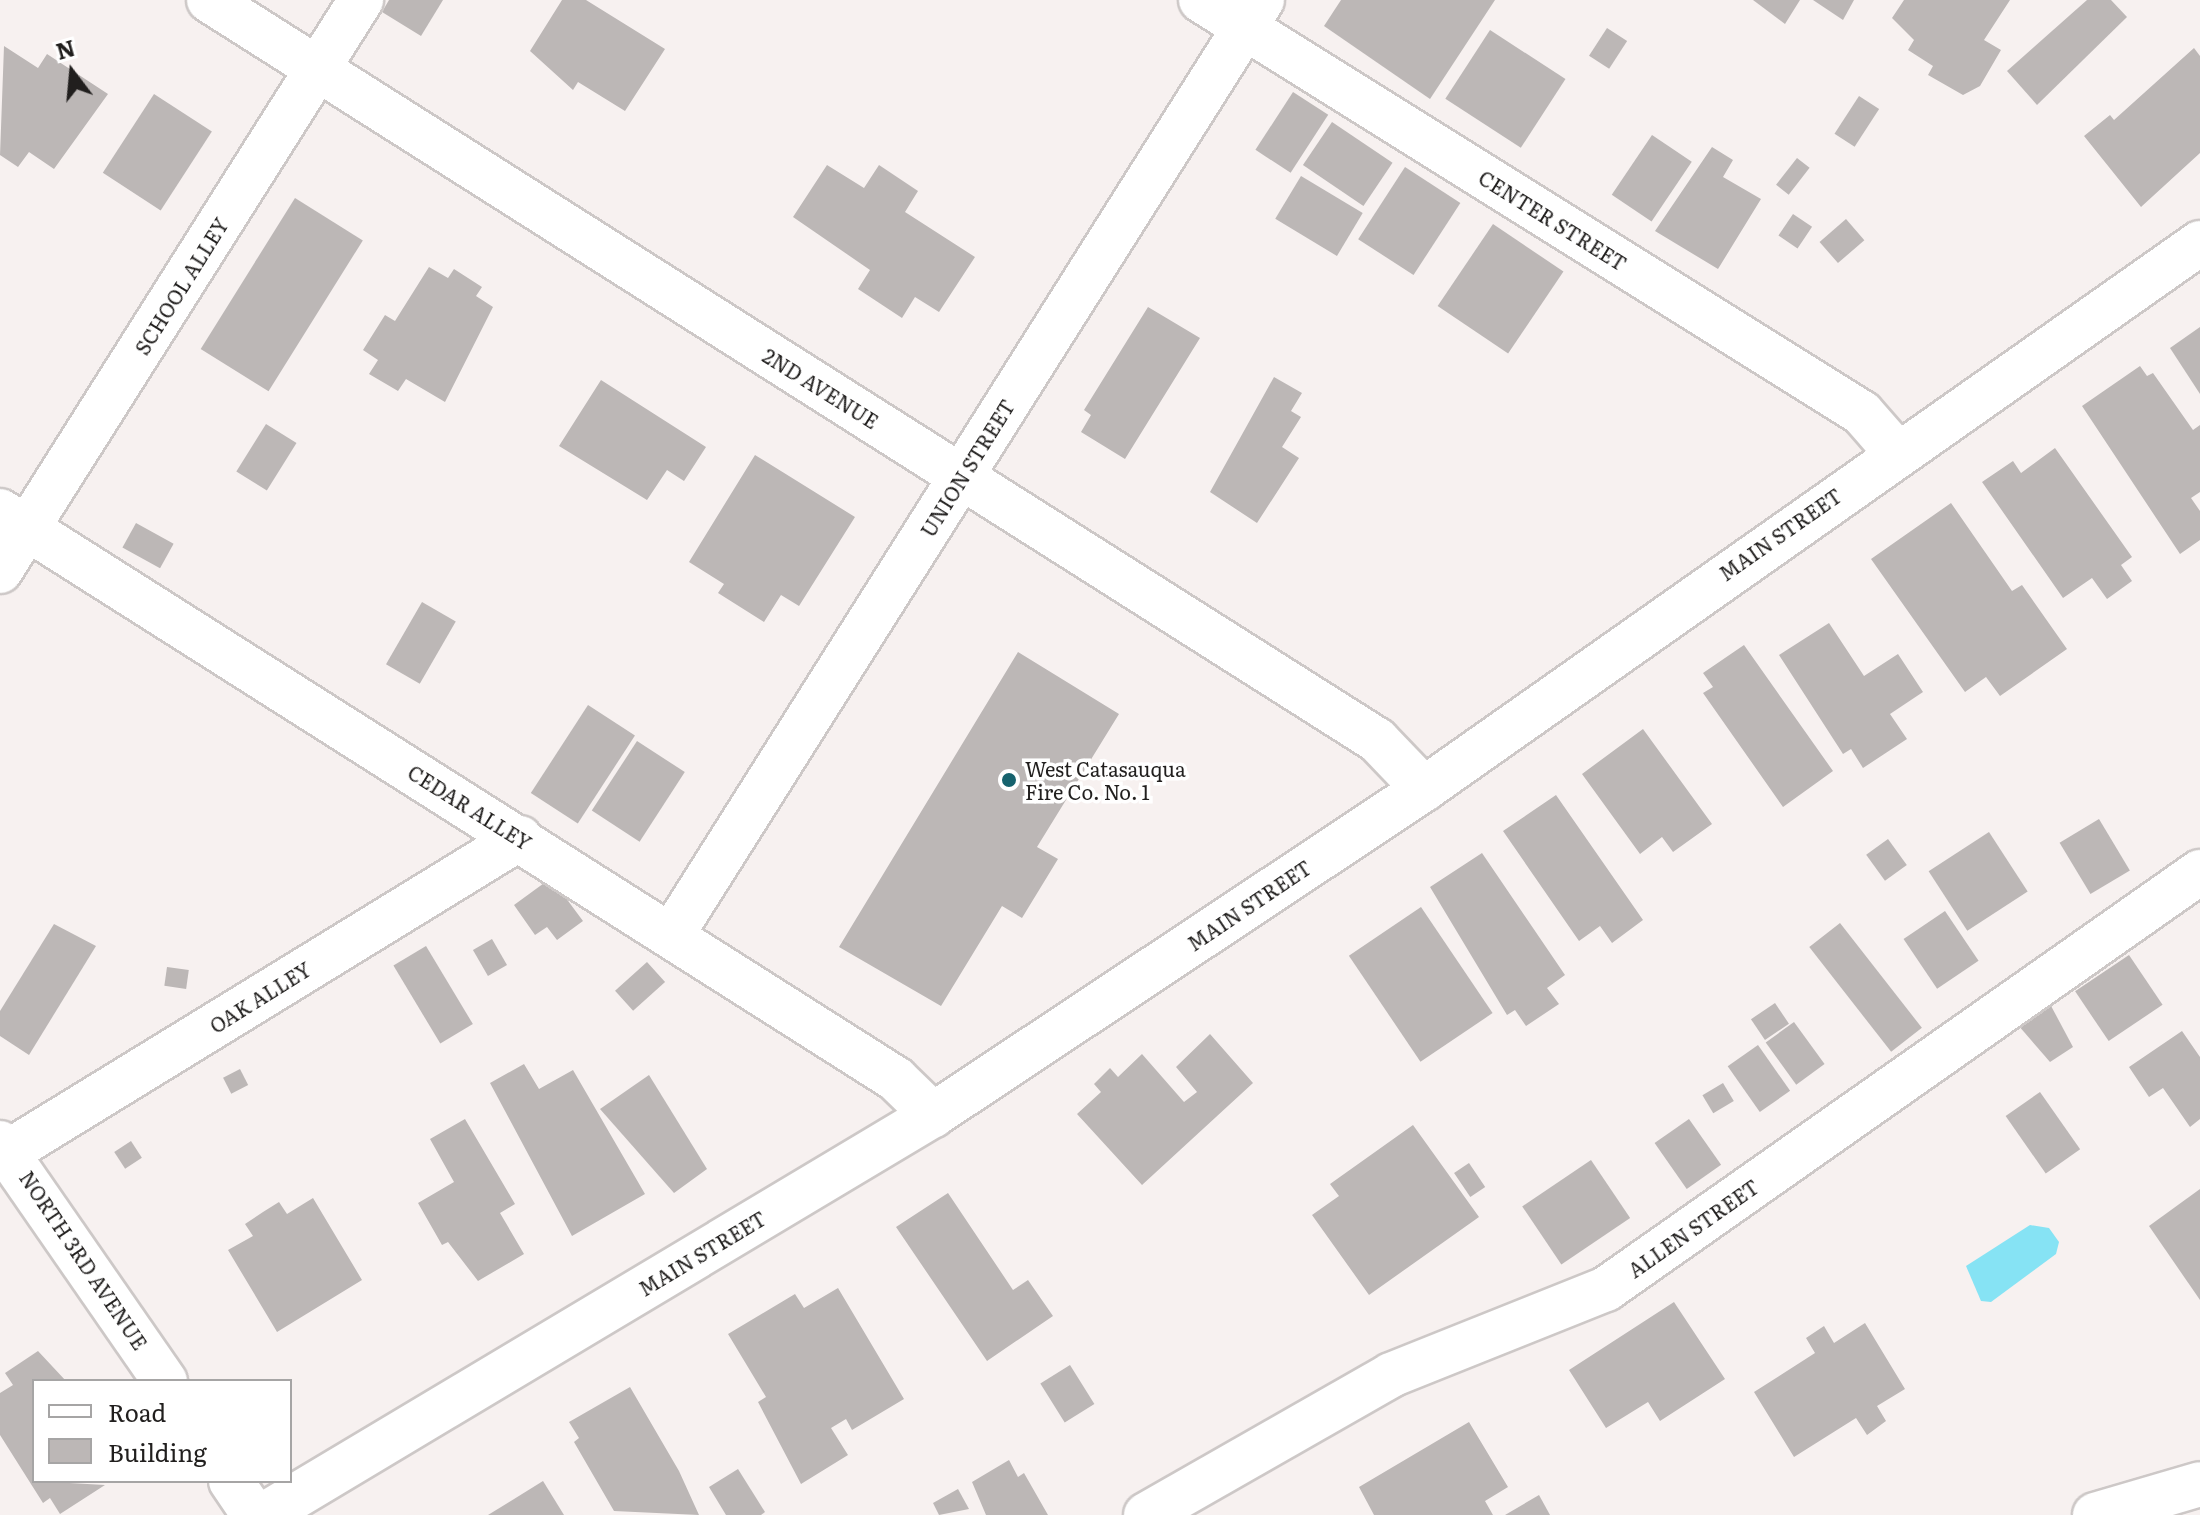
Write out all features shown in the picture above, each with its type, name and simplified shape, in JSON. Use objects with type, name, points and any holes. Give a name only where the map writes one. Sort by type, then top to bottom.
[{"type":"street","name":"2ND AVENUE","points":[[209,0],[1377,740],[1424,789]]},
{"type":"street","name":"SCHOOL ALLEY","points":[[0,571],[14,519],[318,69],[361,0]]},
{"type":"street","name":"CENTER STREET","points":[[1201,0],[1254,14],[1862,413],[1896,452]]},
{"type":"street","name":"UNION STREET","points":[[671,936],[1254,14]]},
{"type":"street","name":"MAIN STREET","points":[[264,1515],[933,1115],[1424,789],[1896,452],[2200,243]]},
{"type":"street","name":"CEDAR ALLEY","points":[[14,519],[896,1079],[933,1115]]},
{"type":"street","name":"OAK ALLEY","points":[[4,1150],[520,838]]},
{"type":"street","name":"ALLEN STREET","points":[[1146,1515],[1402,1369],[1606,1289],[2200,872]]},
{"type":"street","name":"NORTH 3RD AVENUE","points":[[4,1150],[164,1379]]},
{"type":"street","points":[[232,1483],[254,1515]]},
{"type":"street","points":[[2095,1515],[2200,1484]]},
{"type":"water","points":[[2030,1225],[2049,1228],[2059,1242],[2056,1254],[1991,1302],[1981,1301],[1966,1266]]},
{"type":"building","points":[[389,0],[443,0],[421,36],[382,12]]},
{"type":"building","points":[[562,0],[586,0],[665,49],[625,111],[578,82],[573,90],[530,51]]},
{"type":"building","points":[[1341,0],[1495,0],[1430,99],[1324,26]]},
{"type":"building","points":[[1753,0],[1800,0],[1785,24]]},
{"type":"building","points":[[1813,0],[1854,0],[1843,20]]},
{"type":"building","points":[[1904,0],[2010,0],[1984,40],[2001,50],[1980,86],[1963,95],[1928,75],[1933,66],[1908,50],[1914,40],[1892,18]]},
{"type":"building","points":[[2087,0],[2111,0],[2127,17],[2037,105],[2007,71]]},
{"type":"building","points":[[1607,28],[1627,41],[1609,69],[1589,56]]},
{"type":"building","points":[[1490,30],[1565,79],[1521,148],[1445,99]]},
{"type":"building","points":[[4,46],[38,68],[47,54],[108,94],[54,169],[29,152],[18,167],[0,155]]},
{"type":"building","points":[[2194,48],[2200,56],[2200,153],[2141,207],[2084,136],[2110,115],[2114,120]]},
{"type":"building","points":[[1293,92],[1328,115],[1291,173],[1255,150]]},
{"type":"building","points":[[154,94],[212,132],[161,210],[103,173]]},
{"type":"building","points":[[1859,96],[1879,109],[1855,147],[1834,134]]},
{"type":"building","points":[[1332,122],[1393,163],[1363,206],[1303,165]]},
{"type":"building","points":[[1652,135],[1692,162],[1652,222],[1612,195]]},
{"type":"building","points":[[1712,147],[1733,160],[1723,177],[1761,199],[1718,269],[1655,231]]},
{"type":"building","points":[[1797,158],[1810,168],[1789,195],[1776,185]]},
{"type":"building","points":[[827,165],[864,188],[879,165],[918,191],[905,212],[975,257],[939,312],[915,297],[902,318],[858,289],[870,270],[793,217]]},
{"type":"building","points":[[1405,167],[1460,203],[1414,275],[1358,239]]},
{"type":"building","points":[[1301,176],[1363,213],[1337,256],[1275,219]]},
{"type":"building","points":[[295,198],[363,240],[269,391],[201,349]]},
{"type":"building","points":[[1793,214],[1812,227],[1798,248],[1778,236]]},
{"type":"building","points":[[1846,219],[1864,240],[1838,263],[1820,242]]},
{"type":"building","points":[[1493,224],[1563,272],[1508,354],[1438,306]]},
{"type":"building","points":[[429,267],[448,278],[454,269],[482,287],[476,296],[493,307],[445,402],[406,379],[398,391],[369,374],[378,360],[363,350],[385,315],[395,321]]},
{"type":"building","points":[[1148,307],[1200,338],[1125,459],[1081,432],[1091,415],[1084,410]]},
{"type":"building","points":[[2200,327],[2200,394],[2170,348]]},
{"type":"building","points":[[2140,366],[2147,376],[2153,373],[2193,430],[2200,425],[2200,492],[2191,498],[2200,511],[2200,540],[2180,554],[2082,406]]},
{"type":"building","points":[[1274,377],[1302,393],[1291,411],[1301,417],[1282,447],[1299,458],[1257,523],[1210,492]]},
{"type":"building","points":[[601,380],[706,447],[684,481],[667,470],[647,500],[559,446]]},
{"type":"building","points":[[266,424],[297,443],[267,491],[236,471]]},
{"type":"building","points":[[2055,448],[2132,557],[2121,565],[2132,581],[2107,599],[2092,578],[2063,598],[1982,482],[2013,461],[2021,473]]},
{"type":"building","points":[[755,455],[855,517],[799,606],[781,595],[764,622],[718,593],[724,584],[689,562]]},
{"type":"building","points":[[1951,503],[2012,591],[2022,585],[2067,649],[2000,696],[1986,677],[1965,692],[1871,559]]},
{"type":"building","points":[[136,523],[174,544],[160,568],[122,547]]},
{"type":"building","points":[[422,602],[456,622],[420,684],[386,664]]},
{"type":"building","points":[[1829,623],[1864,676],[1898,654],[1923,692],[1890,714],[1907,739],[1863,768],[1851,749],[1843,754],[1779,655]]},
{"type":"building","points":[[1744,645],[1833,771],[1783,807],[1703,693],[1713,687],[1703,673]]},
{"type":"building","name":"West Catasauqua Fire Co. No. 1","points":[[1018,652],[1119,714],[1037,847],[1058,859],[1022,918],[1002,906],[941,1006],[839,947]]},
{"type":"building","points":[[588,705],[635,735],[578,824],[531,793]]},
{"type":"building","points":[[1643,729],[1712,824],[1673,852],[1662,837],[1640,854],[1582,774]]},
{"type":"building","points":[[637,741],[685,772],[640,842],[592,811]]},
{"type":"building","points":[[1556,795],[1643,920],[1612,943],[1600,926],[1579,941],[1503,831]]},
{"type":"building","points":[[2099,819],[2130,870],[2090,894],[2060,843]]},
{"type":"building","points":[[1989,832],[2028,892],[1967,931],[1929,871]]},
{"type":"building","points":[[1888,839],[1907,865],[1885,881],[1866,855]]},
{"type":"building","points":[[1482,853],[1565,975],[1547,988],[1559,1004],[1526,1026],[1515,1010],[1507,1015],[1430,887]]},
{"type":"building","points":[[551,878],[583,921],[557,940],[547,927],[535,935],[514,905]]},
{"type":"building","points":[[1421,907],[1493,1013],[1420,1062],[1349,956]]},
{"type":"building","points":[[1945,911],[1979,961],[1937,989],[1904,939]]},
{"type":"building","points":[[1840,923],[1922,1028],[1891,1052],[1809,947]]},
{"type":"building","points":[[54,924],[96,946],[29,1055],[0,1036],[0,1011]]},
{"type":"building","points":[[492,939],[507,965],[488,976],[473,950]]},
{"type":"building","points":[[426,946],[473,1024],[440,1044],[393,966]]},
{"type":"building","points":[[2129,955],[2163,1005],[2109,1041],[2075,991]]},
{"type":"building","points":[[647,962],[665,982],[633,1011],[615,991]]},
{"type":"building","points":[[167,967],[189,970],[186,989],[164,986]]},
{"type":"building","points":[[1775,1003],[1789,1024],[1765,1040],[1751,1019]]},
{"type":"building","points":[[2050,1004],[2073,1047],[2050,1062],[2018,1025]]},
{"type":"building","points":[[1794,1022],[1825,1064],[1796,1085],[1766,1043]]},
{"type":"building","points":[[2182,1031],[2200,1057],[2200,1119],[2190,1127],[2163,1088],[2149,1097],[2129,1067]]},
{"type":"building","points":[[1210,1034],[1253,1083],[1142,1185],[1077,1114],[1101,1092],[1094,1084],[1110,1068],[1118,1077],[1142,1054],[1184,1102],[1197,1092],[1176,1067]]},
{"type":"building","points":[[1758,1045],[1790,1091],[1760,1112],[1728,1066]]},
{"type":"building","points":[[524,1064],[539,1089],[573,1070],[645,1194],[572,1236],[490,1083]]},
{"type":"building","points":[[240,1069],[248,1085],[231,1094],[223,1078]]},
{"type":"building","points":[[649,1075],[707,1169],[674,1193],[600,1109]]},
{"type":"building","points":[[1723,1083],[1734,1101],[1713,1113],[1702,1095]]},
{"type":"building","points":[[2040,1092],[2080,1149],[2046,1173],[2006,1116]]},
{"type":"building","points":[[465,1119],[515,1204],[500,1213],[524,1254],[478,1281],[448,1242],[442,1245],[418,1203],[454,1182],[430,1139]]},
{"type":"building","points":[[1689,1119],[1721,1165],[1687,1189],[1655,1143]]},
{"type":"building","points":[[1413,1125],[1479,1217],[1369,1295],[1312,1215],[1339,1196],[1330,1184]]},
{"type":"building","points":[[131,1141],[142,1158],[125,1169],[114,1152]]},
{"type":"building","points":[[1591,1160],[1630,1218],[1561,1264],[1522,1206]]},
{"type":"building","points":[[1469,1163],[1485,1187],[1470,1197],[1454,1173]]},
{"type":"building","points":[[2200,1189],[2200,1300],[2149,1226]]},
{"type":"building","points":[[948,1193],[1013,1290],[1028,1280],[1053,1316],[987,1361],[896,1227]]},
{"type":"building","points":[[313,1198],[362,1280],[277,1332],[228,1250],[253,1236],[245,1224],[279,1202],[287,1214]]},
{"type":"building","points":[[838,1288],[904,1399],[852,1430],[846,1419],[831,1428],[848,1455],[801,1484],[758,1402],[766,1397],[728,1334],[795,1294],[804,1308]]},
{"type":"building","points":[[1674,1302],[1725,1379],[1660,1421],[1648,1402],[1606,1428],[1569,1370]]},
{"type":"building","points":[[1865,1323],[1905,1389],[1877,1406],[1886,1421],[1867,1435],[1856,1418],[1794,1457],[1754,1392],[1815,1353],[1806,1338],[1824,1326],[1834,1343]]},
{"type":"building","points":[[38,1351],[64,1379],[32,1379],[32,1483],[105,1485],[60,1514],[50,1498],[43,1503],[0,1435],[0,1393],[13,1385],[5,1373]]},
{"type":"building","points":[[1070,1365],[1094,1404],[1065,1423],[1040,1384]]},
{"type":"building","points":[[630,1387],[679,1471],[699,1515],[614,1511],[574,1442],[579,1438],[569,1422]]},
{"type":"building","points":[[1469,1422],[1508,1487],[1485,1501],[1493,1515],[1374,1515],[1359,1487]]},
{"type":"building","points":[[1009,1460],[1018,1477],[1024,1473],[1048,1515],[986,1515],[972,1482]]},
{"type":"building","points":[[738,1469],[765,1512],[761,1515],[726,1515],[709,1487]]},
{"type":"building","points":[[543,1481],[564,1515],[488,1515]]},
{"type":"building","points":[[958,1489],[969,1509],[939,1515],[933,1503]]},
{"type":"building","points":[[1539,1495],[1550,1515],[1505,1515]]},
{"type":"place","name":"West Catasauqua Fire Co. No. 1","points":[[1009,780]]}]
